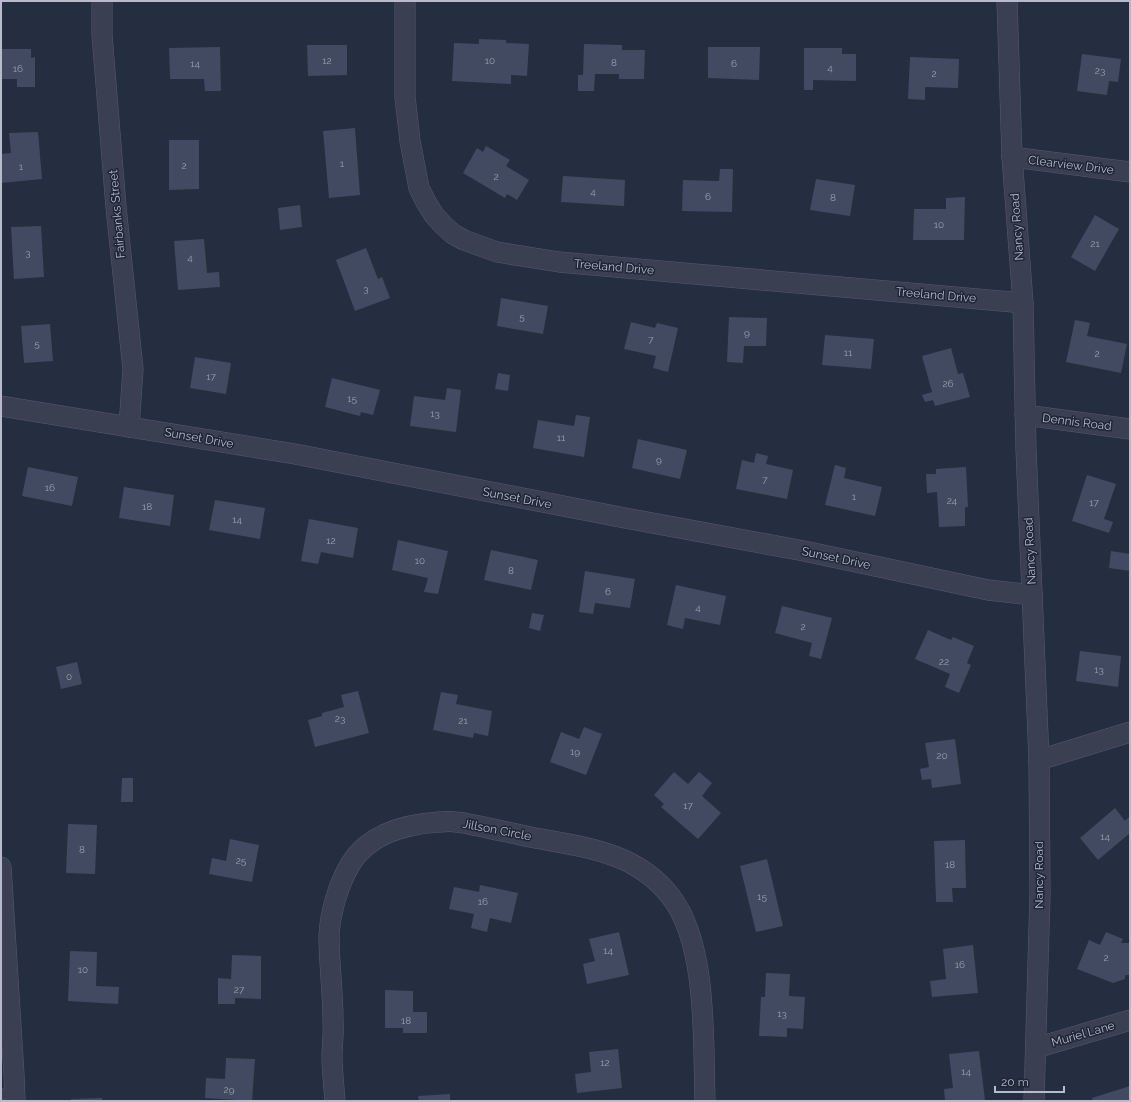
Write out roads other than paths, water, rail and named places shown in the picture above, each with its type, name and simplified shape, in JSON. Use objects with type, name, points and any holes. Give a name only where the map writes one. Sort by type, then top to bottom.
[{"type":"street","name":"Fairbanks Street","points":[[102,1],[102,35],[115,199],[133,369],[129,426]]},
{"type":"street","name":"Treeland Drive","points":[[405,1],[405,97],[410,140],[419,188],[434,215],[453,234],[464,240],[497,252],[559,262],[1023,303]]},
{"type":"street","name":"Nancy Road","points":[[1007,1],[1012,157],[1023,303],[1025,415],[1039,760],[1040,894],[1034,1101]]},
{"type":"street","name":"Clearview Drive","points":[[1012,157],[1130,172]]},
{"type":"street","name":"Sunset Drive","points":[[1,406],[295,454],[804,551],[988,590],[1032,595]]},
{"type":"street","name":"Dennis Road","points":[[1025,415],[1130,429]]},
{"type":"street","points":[[1039,760],[1130,732]]},
{"type":"street","name":"Jillson Circle","points":[[334,1101],[332,1058],[334,1023],[329,934],[337,896],[344,876],[352,862],[361,851],[374,840],[386,833],[422,823],[454,821],[605,852],[632,863],[654,878],[672,898],[685,922],[698,963],[705,1101]]},
{"type":"street","points":[[1,867],[10,1097]]},
{"type":"street","name":"Muriel Lane","points":[[1036,1048],[1130,1020]]}]
